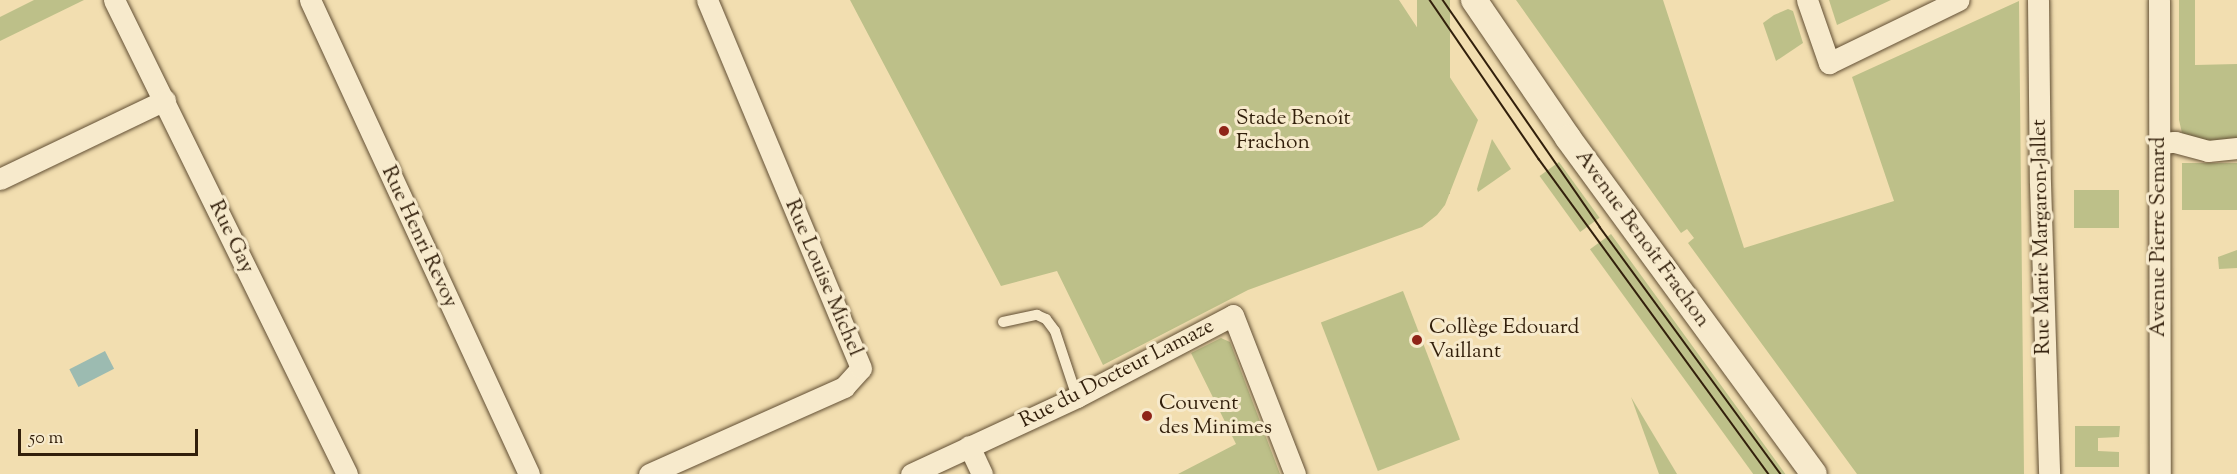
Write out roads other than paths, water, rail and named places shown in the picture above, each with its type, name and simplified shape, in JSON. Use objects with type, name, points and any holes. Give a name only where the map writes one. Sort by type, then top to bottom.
[{"type":"street","name":"Rue Gay","points":[[114,0],[347,474]]},
{"type":"street","name":"Rue Henri Revoy","points":[[310,0],[529,474]]},
{"type":"street","name":"Rue Louise Michel","points":[[649,474],[844,387],[861,368],[707,0]]},
{"type":"street","name":"Avenue Benoît Frachon","points":[[1474,0],[1568,138],[1814,474]]},
{"type":"street","points":[[1807,0],[1829,63],[1959,0]]},
{"type":"street","name":"Rue Marie Margaron-Jallet","points":[[2038,0],[2040,183],[2049,474]]},
{"type":"street","name":"Avenue Pierre Semard","points":[[2159,0],[2160,474]]},
{"type":"street","points":[[0,179],[165,100]]},
{"type":"street","points":[[2159,143],[2175,142],[2208,151],[2237,148]]},
{"type":"street","name":"Rue du Docteur Lamaze","points":[[911,474],[1077,397],[1233,315],[1295,474]]},
{"type":"street","points":[[969,446],[982,474]]},
{"type":"lane","points":[[1003,322],[1037,315],[1046,319],[1055,331],[1077,397]]},
{"type":"water","points":[[105,351],[114,369],[78,387],[69,369]]},
{"type":"tram line","points":[[1430,0],[1539,159],[1769,474]]},
{"type":"tram line","points":[[1443,0],[1600,227],[1781,474]]},
{"type":"place","name":"Stade Benoît Frachon","points":[[1224,131]]},
{"type":"place","name":"Collège Edouard Vaillant","points":[[1417,340]]},
{"type":"place","name":"Couvent des Minimes","points":[[1147,416]]}]
